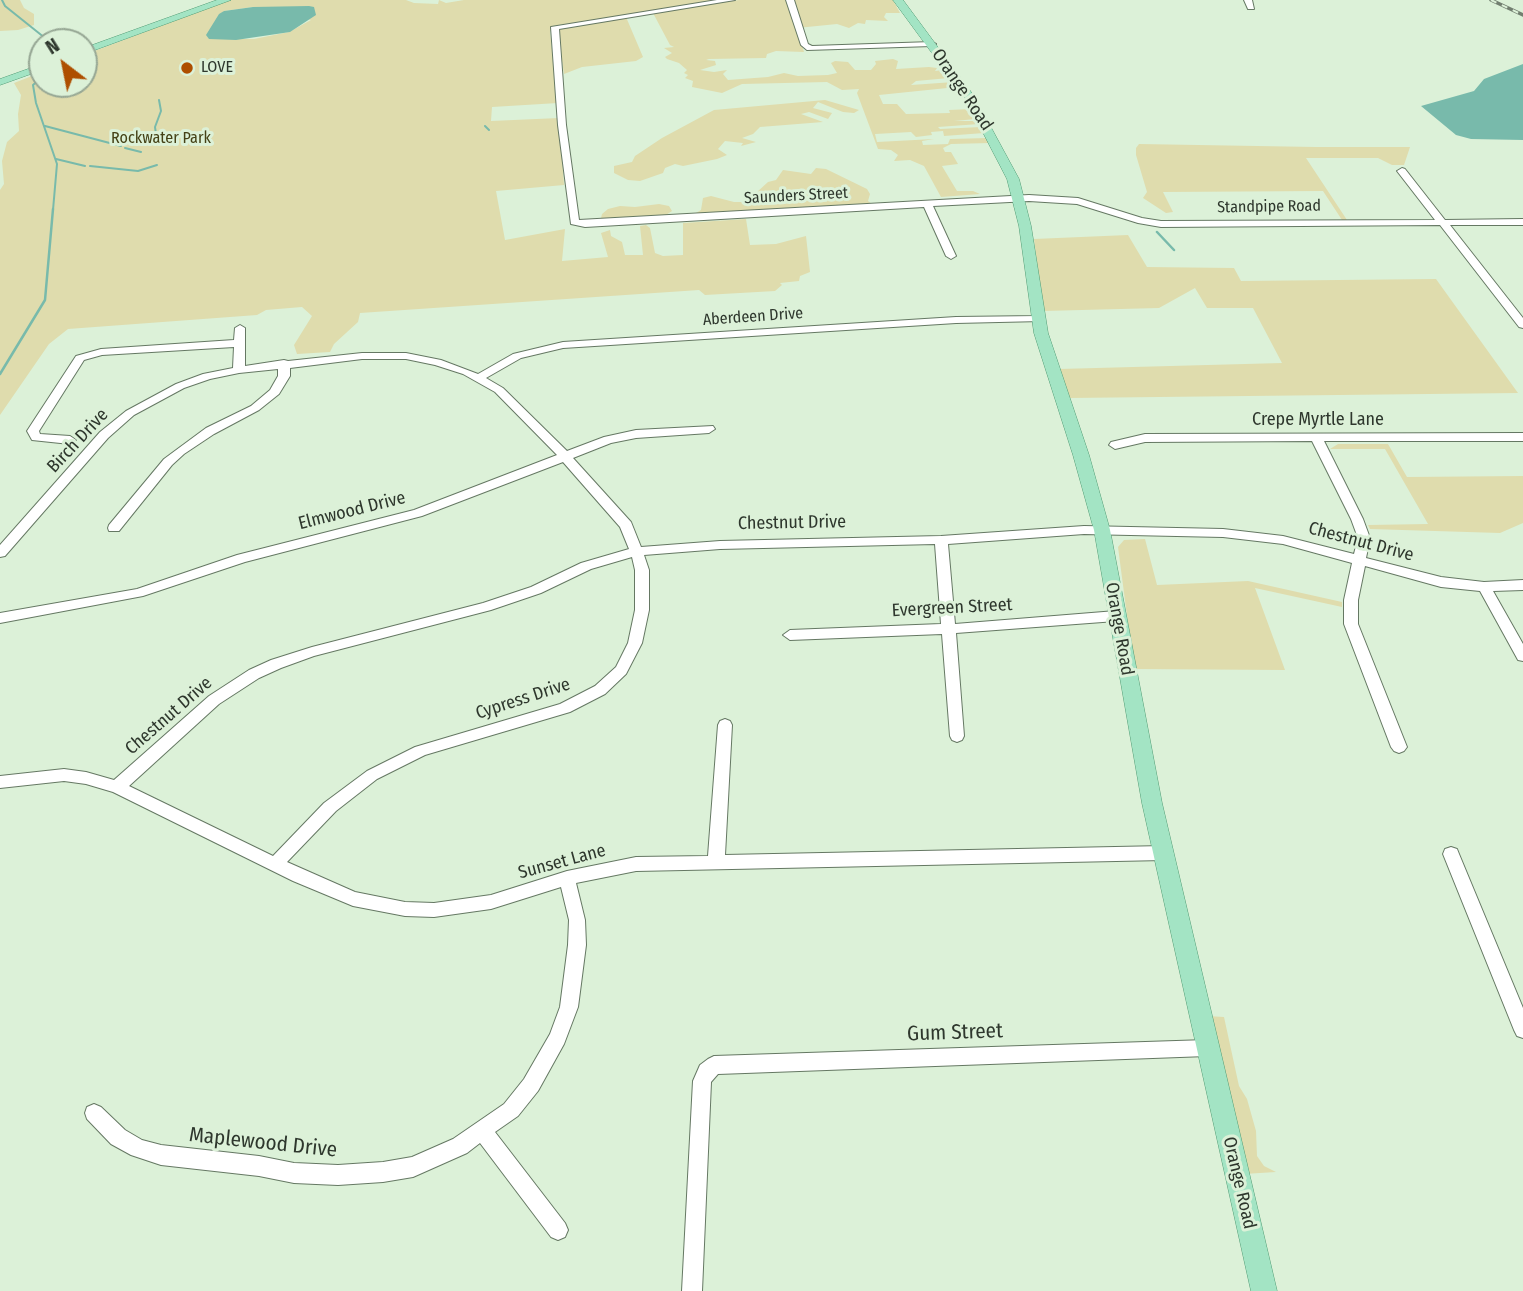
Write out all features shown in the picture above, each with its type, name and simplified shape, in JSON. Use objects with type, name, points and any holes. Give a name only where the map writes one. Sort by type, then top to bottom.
[{"type":"main road","points":[[98,41],[211,0]]},
{"type":"main road","points":[[98,46],[226,0]]},
{"type":"main road","name":"Orange Road","points":[[898,0],[970,98],[1009,169],[1018,198],[1025,226],[1038,319],[1102,530],[1116,616],[1164,853],[1264,1291]]},
{"type":"main road","points":[[0,76],[28,66]]},
{"type":"main road","points":[[0,82],[28,72]]},
{"type":"street","name":"Saunders Street","points":[[731,0],[556,26],[554,39],[571,218],[576,223],[1018,198]]},
{"type":"street","points":[[790,0],[805,45],[815,49],[932,44]]},
{"type":"street","points":[[1402,171],[1523,325]]},
{"type":"street","name":"Standpipe Road","points":[[1018,198],[1078,201],[1140,220],[1161,223],[1523,222]]},
{"type":"street","points":[[927,204],[951,256]]},
{"type":"street","name":"Aberdeen Drive","points":[[479,378],[517,356],[563,345],[943,320],[1038,319]]},
{"type":"street","points":[[239,370],[240,328]]},
{"type":"street","points":[[70,440],[36,437],[33,431],[80,358],[101,352],[239,344]]},
{"type":"street","name":"Birch Drive","points":[[0,553],[104,435],[130,413],[180,386],[206,376],[332,358],[406,356],[452,366],[479,378]]},
{"type":"street","points":[[114,528],[180,451],[210,431],[255,408],[275,392],[284,376],[284,363]]},
{"type":"street","name":"Cypress Drive","points":[[275,864],[330,807],[384,768],[420,751],[565,708],[585,699],[613,680],[629,658],[642,610],[642,570],[638,552],[626,525],[564,455],[504,394],[479,378]]},
{"type":"street","name":"Elmwood Drive","points":[[0,618],[126,597],[242,558],[418,513],[564,455],[622,436],[709,429]]},
{"type":"street","name":"Crepe Myrtle Lane","points":[[1115,445],[1145,438],[1523,437]]},
{"type":"street","points":[[1316,438],[1363,534],[1351,600],[1351,624],[1399,747]]},
{"type":"street","name":"Chestnut Drive","points":[[117,788],[214,700],[265,669],[312,652],[486,607],[536,590],[586,566],[638,552],[733,544],[941,540],[1102,530],[1251,535],[1283,540],[1430,580],[1484,587],[1523,585]]},
{"type":"street","points":[[941,540],[957,736]]},
{"type":"street","points":[[1484,587],[1523,656]]},
{"type":"street","name":"Evergreen Street","points":[[790,635],[948,629],[1116,616]]},
{"type":"street","points":[[716,862],[725,725]]},
{"type":"street","name":"Sunset Lane","points":[[0,782],[41,775],[86,778],[117,788],[353,899],[405,909],[458,908],[491,902],[567,878],[636,864],[1164,853]]},
{"type":"street","points":[[1451,854],[1523,1030]]},
{"type":"street","name":"Maplewood Drive","points":[[94,1112],[118,1137],[161,1155],[327,1175],[383,1172],[413,1167],[460,1146],[511,1110],[531,1085],[558,1038],[569,1007],[574,981],[577,920],[567,878]]},
{"type":"street","name":"Gum Street","points":[[692,1291],[702,1081],[707,1071],[723,1063],[1208,1048]]},
{"type":"street","points":[[483,1132],[558,1230]]},
{"type":"green space","points":[[0,0],[20,0],[24,8],[34,14],[34,25],[18,30],[0,31]]},
{"type":"green space","name":"Rockwater Park","points":[[229,0],[406,0],[438,4],[439,0],[446,3],[464,0],[726,0],[552,26],[550,32],[558,103],[492,107],[491,121],[559,118],[564,185],[496,191],[505,240],[565,229],[562,261],[608,257],[601,233],[610,230],[611,236],[622,242],[625,255],[643,255],[640,226],[646,225],[650,228],[655,253],[663,256],[683,255],[683,223],[746,219],[750,245],[776,244],[806,236],[810,272],[800,276],[799,281],[780,283],[782,285],[775,291],[705,295],[699,290],[360,313],[358,322],[334,344],[330,352],[297,354],[294,345],[312,316],[302,307],[266,310],[257,315],[68,329],[49,344],[0,415],[0,190],[4,184],[2,161],[7,142],[19,131],[21,95],[14,83],[28,78],[28,98],[98,98],[98,50]],"holes":[[[253,7],[311,20],[289,32],[254,39],[212,39],[224,11]]]},
{"type":"green space","points":[[739,0],[893,0],[900,13],[886,13],[884,17],[888,21],[866,20],[865,24],[858,23],[849,28],[837,24],[797,28],[804,52],[776,51],[767,54],[766,58],[709,59],[706,60],[715,61],[716,65],[700,70],[727,70],[723,74],[728,80],[784,73],[798,76],[828,75],[837,73],[831,63],[835,61],[848,62],[855,70],[871,70],[876,64],[875,61],[893,59],[898,61],[896,69],[929,67],[937,68],[935,71],[943,70],[949,78],[916,81],[911,85],[954,82],[957,87],[879,95],[883,104],[897,104],[906,114],[950,113],[949,110],[971,109],[976,119],[954,121],[977,121],[979,124],[938,127],[981,127],[984,133],[944,136],[943,131],[916,137],[911,132],[875,134],[877,142],[934,139],[922,141],[923,145],[948,144],[950,139],[988,138],[990,143],[951,144],[943,148],[945,152],[951,152],[958,164],[942,166],[957,191],[980,194],[941,197],[924,166],[910,160],[894,161],[898,155],[891,150],[878,149],[857,93],[859,89],[842,90],[827,82],[742,84],[722,93],[692,87],[693,81],[685,78],[688,75],[684,73],[687,70],[665,57],[672,53],[664,48],[674,47],[670,45],[653,13],[626,17],[643,57],[636,61],[582,67],[564,74],[557,28],[562,25]]},
{"type":"green space","points":[[825,100],[859,110],[854,113],[843,112],[818,102],[813,108],[832,113],[828,119],[809,112],[801,114],[823,122],[760,127],[753,134],[742,138],[756,142],[741,146],[743,143],[725,141],[718,149],[727,155],[717,159],[683,166],[675,164],[665,168],[663,173],[640,181],[628,180],[614,173],[614,166],[632,162],[635,156],[662,138],[714,110]]},
{"type":"green space","points":[[1139,144],[1410,147],[1404,165],[1392,165],[1378,158],[1306,158],[1347,220],[1342,220],[1323,191],[1163,192],[1173,212],[1166,213],[1143,198],[1147,192],[1136,155]]},
{"type":"green space","points":[[816,168],[826,169],[867,189],[870,194],[868,201],[872,204],[602,222],[592,221],[601,218],[608,209],[620,206],[669,206],[672,211],[666,215],[668,217],[696,213],[701,210],[703,198],[711,196],[746,202],[768,182],[776,180],[783,170],[811,174]]},
{"type":"green space","points":[[1128,235],[1147,267],[1234,268],[1241,281],[1436,279],[1518,393],[1069,398],[1059,369],[1282,363],[1253,308],[1207,308],[1195,288],[1159,308],[1043,311],[1034,239]]},
{"type":"green space","points":[[1338,444],[1388,444],[1407,477],[1523,476],[1523,523],[1500,533],[1370,529],[1368,525],[1428,524],[1385,449],[1330,449]]},
{"type":"green space","points":[[1145,539],[1157,585],[1248,581],[1342,602],[1342,607],[1255,588],[1285,670],[1134,669],[1118,547],[1124,540]]},
{"type":"green space","points":[[1207,1016],[1224,1017],[1239,1086],[1247,1099],[1256,1131],[1257,1156],[1264,1166],[1276,1172],[1244,1174]]},
{"type":"water","points":[[253,7],[314,7],[316,15],[290,32],[236,40],[209,39],[206,35],[219,14],[224,11]]},
{"type":"water","points":[[1523,64],[1523,140],[1471,139],[1456,135],[1421,106],[1474,91],[1484,79]]},
{"type":"waterway","points":[[2,0],[5,6],[32,28]]},
{"type":"waterway","points":[[35,98],[57,164],[53,210]]},
{"type":"waterway","points":[[156,134],[155,127],[161,111],[159,100]]},
{"type":"waterway","points":[[45,126],[121,146]]},
{"type":"waterway","points":[[485,126],[489,130]]},
{"type":"waterway","points":[[112,143],[144,136]]},
{"type":"waterway","points":[[125,148],[141,152]]},
{"type":"waterway","points":[[56,159],[85,166]]},
{"type":"waterway","points":[[90,166],[138,171],[157,165]]},
{"type":"waterway","points":[[0,374],[45,300],[53,209]]},
{"type":"waterway","points":[[1157,232],[1174,250]]},
{"type":"railway","points":[[1491,0],[1523,15]]},
{"type":"place","name":"LOVE","points":[[187,68]]}]
